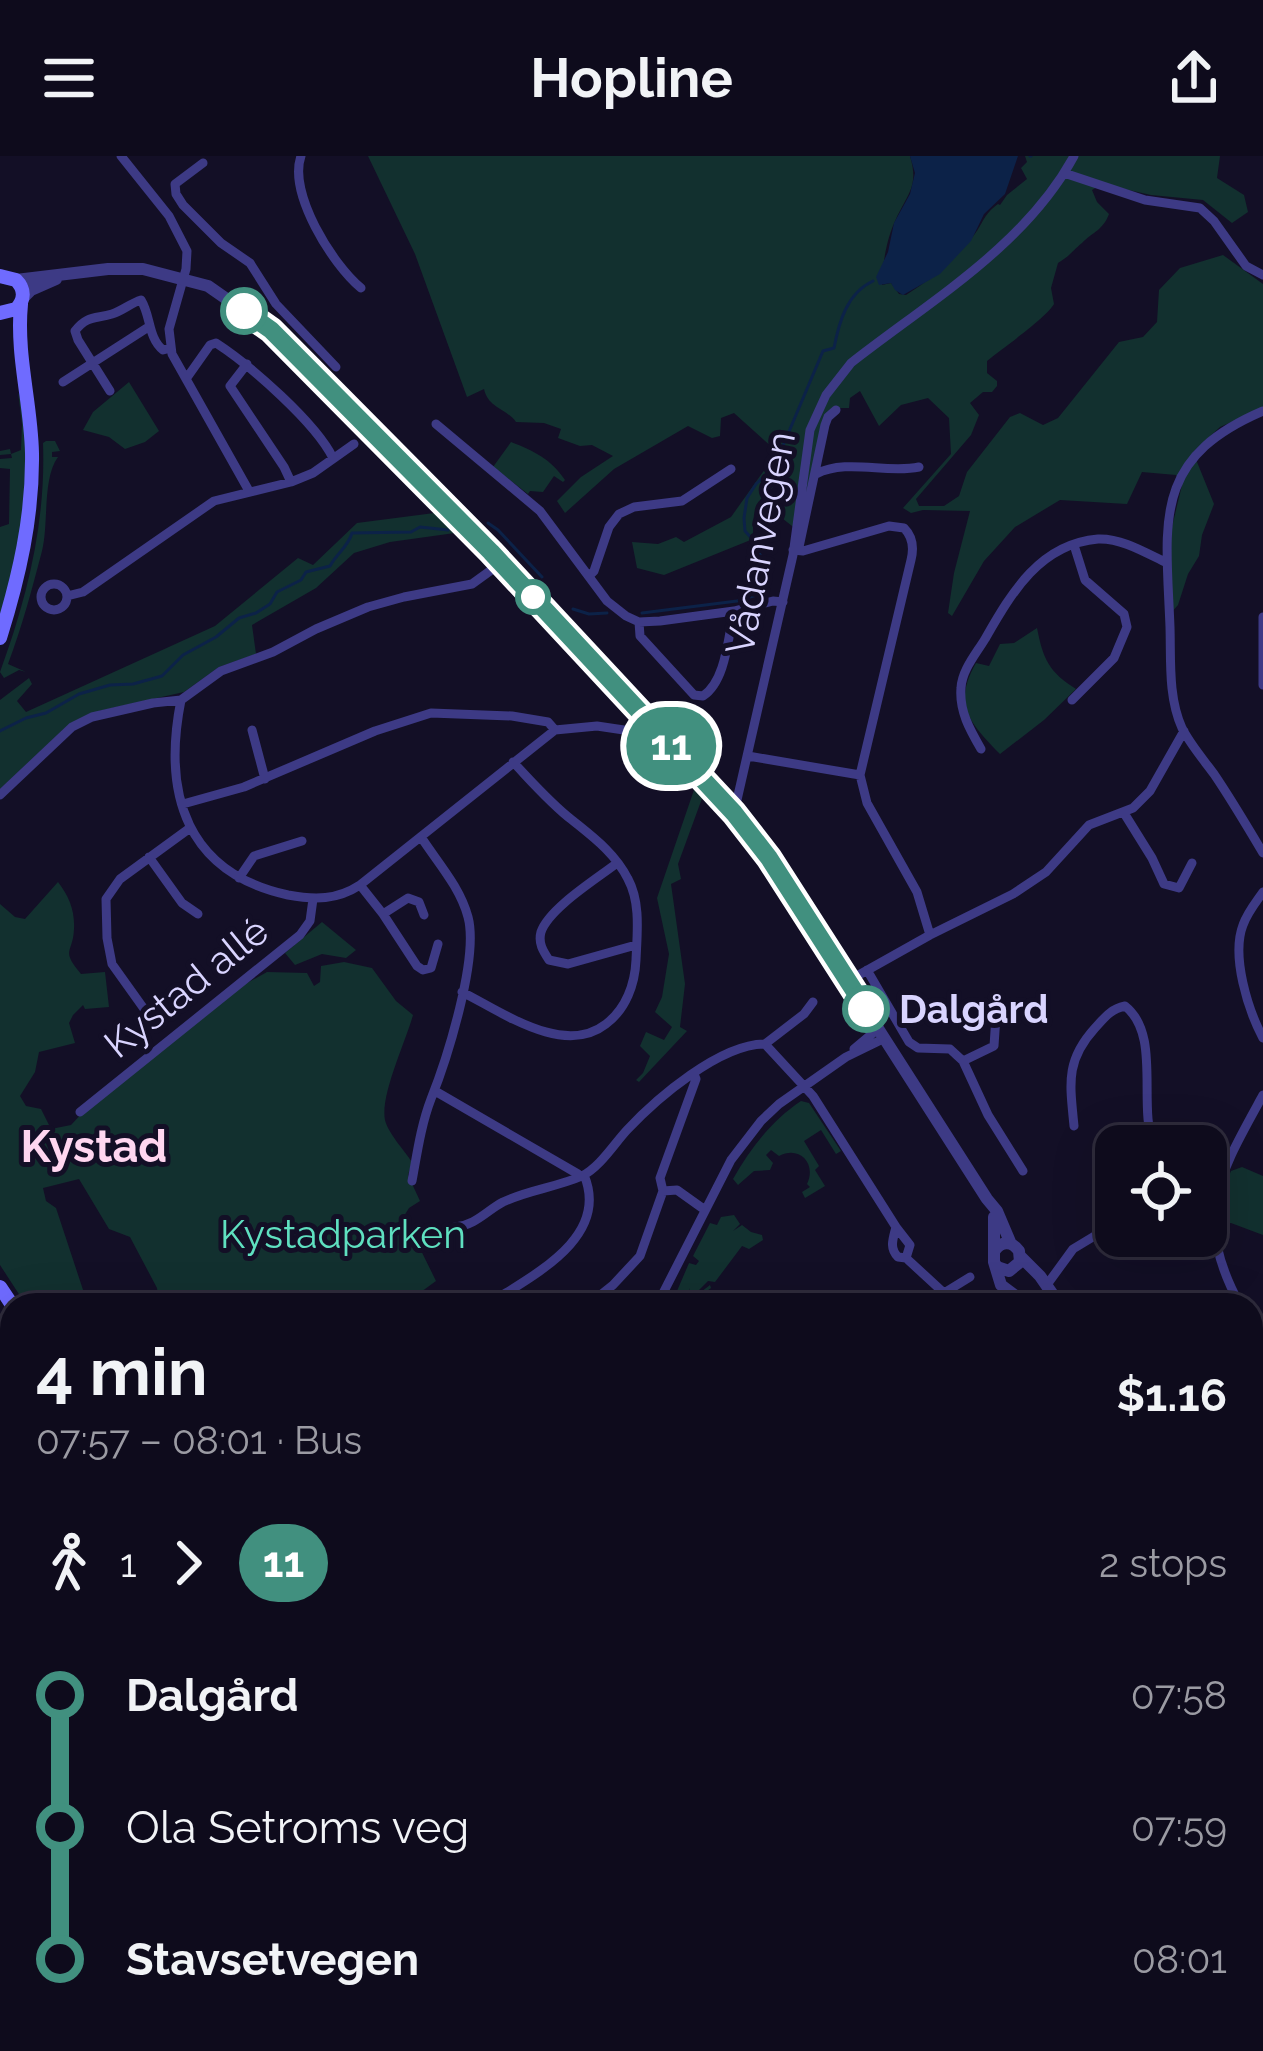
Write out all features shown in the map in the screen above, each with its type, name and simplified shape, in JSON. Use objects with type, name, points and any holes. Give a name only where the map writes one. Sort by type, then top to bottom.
[{"type":"main road","points":[[0,638],[22,561],[31,493],[20,284],[5,275]]},
{"type":"main road","points":[[22,301],[10,312],[0,313],[22,370]]},
{"type":"street","points":[[121,156],[169,216],[188,251],[169,329],[171,348],[250,491]]},
{"type":"street","points":[[301,156],[296,174],[320,239],[361,288]]},
{"type":"street","name":"Vådanvegen","points":[[796,550],[810,430],[837,378],[994,254],[1048,195],[1074,156]]},
{"type":"street","points":[[202,164],[175,184],[183,205],[220,243],[250,263],[276,304],[336,367]]},
{"type":"street","points":[[1064,173],[1145,200],[1200,208],[1246,266],[1263,275]]},
{"type":"street","points":[[169,216],[183,205]]},
{"type":"street","points":[[5,275],[143,269],[208,286],[271,330],[502,563],[734,813],[769,858],[997,1210],[1011,1244]]},
{"type":"street","points":[[22,301],[32,290],[68,273]]},
{"type":"street","points":[[110,391],[76,335],[80,323],[95,314],[109,315],[137,299],[148,311],[159,348],[171,348]]},
{"type":"street","points":[[64,382],[150,326]]},
{"type":"street","points":[[186,379],[213,343],[247,364],[334,458]]},
{"type":"street","points":[[247,364],[230,386],[291,482]]},
{"type":"street","name":"Vådanvegen","points":[[734,813],[825,425],[836,410]]},
{"type":"street","points":[[1263,411],[1222,431],[1185,470],[1172,499],[1167,562],[1174,705],[1184,731],[1263,853]]},
{"type":"street","points":[[436,424],[540,511],[607,601],[626,616],[639,622],[783,602]]},
{"type":"street","points":[[67,596],[82,592],[214,501],[291,482],[313,473],[354,444]]},
{"type":"street","name":"Vådanvegen","points":[[816,474],[831,468],[919,467]]},
{"type":"street","points":[[589,576],[619,514],[634,507],[682,501],[731,470]]},
{"type":"street","points":[[796,550],[889,526],[904,528],[913,543],[860,775],[867,803],[916,892],[930,935]]},
{"type":"street","points":[[981,748],[961,702],[962,680],[1019,582],[1040,562],[1074,545],[1108,539],[1167,562]]},
{"type":"street","points":[[1072,700],[1114,658],[1127,627],[1124,614],[1084,580],[1074,545]]},
{"type":"street","points":[[0,795],[72,727],[92,717],[181,700],[221,671],[273,652],[316,629],[404,597],[472,584],[502,563]]},
{"type":"street","points":[[639,622],[640,636],[694,694],[703,696],[712,690],[721,668],[734,611]]},
{"type":"street","points":[[1263,617],[1263,685]]},
{"type":"street","points":[[181,700],[176,764],[190,828],[201,846],[238,878],[313,899],[337,896],[360,884],[555,730],[597,726],[644,734]]},
{"type":"street","points":[[183,804],[265,779],[374,731],[430,713],[512,716],[548,722],[555,730]]},
{"type":"street","points":[[252,730],[265,779]]},
{"type":"street","points":[[848,980],[1024,887],[1046,872],[1083,830],[1133,808],[1150,791],[1184,731]]},
{"type":"street","points":[[748,756],[860,775]]},
{"type":"street","points":[[463,992],[561,1036],[597,1031],[624,1006],[636,966],[635,896],[617,862],[513,762]]},
{"type":"street","points":[[1124,813],[1164,884],[1179,888],[1192,863]]},
{"type":"street","points":[[147,1013],[112,964],[106,904],[114,885],[190,828]]},
{"type":"street","points":[[412,1181],[471,948],[469,919],[460,894],[421,837]]},
{"type":"street","points":[[238,878],[254,856],[302,842]]},
{"type":"street","points":[[149,857],[182,903],[198,914]]},
{"type":"street","points":[[617,862],[551,916],[540,942],[549,960],[560,964],[636,945]]},
{"type":"street","points":[[360,884],[417,966],[427,971],[434,963],[437,944]]},
{"type":"street","points":[[1263,892],[1238,940],[1247,999],[1263,1038]]},
{"type":"street","points":[[383,914],[408,898],[419,902],[424,915]]},
{"type":"street","name":"Kystad allé","points":[[80,1112],[300,935],[310,921],[313,899]]},
{"type":"street","points":[[867,970],[909,1042],[918,1048],[950,1049],[963,1060],[988,1115],[1023,1171]]},
{"type":"street","points":[[963,1060],[994,1046],[997,1001]]},
{"type":"street","points":[[455,1227],[472,1223],[506,1201],[584,1175],[632,1124],[694,1074],[737,1049],[765,1044],[813,1002]]},
{"type":"street","points":[[1074,1126],[1071,1071],[1076,1052],[1107,1014],[1125,1006],[1138,1020],[1145,1042],[1149,1125]]},
{"type":"street","points":[[663,1293],[743,1143],[778,1104],[882,1033]]},
{"type":"street","points":[[765,1044],[804,1086],[910,1245],[906,1258],[944,1293],[970,1277]]},
{"type":"street","points":[[603,1293],[640,1256],[694,1074]]},
{"type":"street","points":[[435,1091],[550,1160],[584,1175],[587,1211],[570,1247],[505,1293]]},
{"type":"street","points":[[1227,1161],[1263,1095]]},
{"type":"street","points":[[663,1191],[677,1190],[705,1210]]},
{"type":"street","points":[[987,1199],[996,1225],[997,1278],[1010,1293]]},
{"type":"street","points":[[1046,1286],[1073,1249],[1095,1236]]},
{"type":"street","points":[[994,1256],[1004,1243],[1016,1246],[1051,1293]]},
{"type":"street","points":[[994,1256],[997,1267],[1046,1286]]},
{"type":"street","points":[[1011,1293],[1011,1270],[1020,1256]]},
{"type":"street","points":[[1221,1257],[1234,1293]]},
{"type":"green space","points":[[368,156],[910,156],[913,182],[890,234],[882,285],[891,283],[906,295],[951,261],[989,212],[1027,179],[1021,168],[1027,162],[1025,156],[1220,156],[1217,178],[1244,195],[1248,212],[1232,223],[1203,200],[1102,184],[1092,190],[1109,214],[1107,219],[1058,263],[1051,288],[1054,304],[1049,310],[987,361],[987,373],[997,386],[970,403],[979,415],[971,435],[916,499],[919,506],[944,506],[959,496],[967,472],[1010,417],[1020,413],[1043,425],[1058,418],[1119,342],[1143,337],[1157,322],[1159,290],[1180,268],[1223,255],[1263,284],[1263,408],[1220,427],[1193,452],[1214,504],[1199,556],[1171,613],[1171,531],[1182,485],[1176,475],[1142,472],[1127,504],[1060,500],[1015,527],[984,561],[952,616],[948,613],[954,573],[970,511],[911,513],[903,508],[951,454],[949,418],[928,398],[901,405],[879,426],[860,391],[850,398],[849,408],[838,408],[824,419],[801,533],[778,515],[787,496],[776,485],[756,508],[753,539],[664,575],[637,568],[632,542],[658,544],[676,537],[684,542],[731,517],[768,465],[773,448],[734,413],[721,418],[720,436],[712,438],[688,426],[614,469],[565,513],[557,501],[581,477],[613,456],[592,445],[558,438],[561,429],[544,423],[516,422],[489,400],[484,389],[467,397],[415,254]]},
{"type":"green space","points":[[129,382],[159,431],[125,449],[109,437],[83,430],[93,412]]},
{"type":"green space","points":[[18,392],[25,420],[28,479],[21,538],[0,623],[0,527],[9,524],[10,469],[0,468],[0,459],[12,458],[11,454],[21,450]]},
{"type":"green space","points":[[46,441],[55,441],[60,451],[52,452],[52,457],[58,457],[50,477],[42,551],[8,664],[26,672],[19,670],[4,678],[0,672],[19,616],[38,531]]},
{"type":"green space","points":[[511,442],[541,456],[565,480],[554,476],[543,492],[528,494],[493,467]]},
{"type":"green space","points":[[442,512],[462,532],[390,542],[354,553],[316,588],[252,625],[256,654],[219,667],[184,692],[99,711],[66,727],[0,789],[0,700],[29,678],[32,684],[17,701],[26,712],[215,626],[298,558],[313,565],[357,523]]},
{"type":"green space","points":[[1037,628],[1049,664],[1076,689],[1000,754],[973,723],[965,691],[976,663],[989,666],[1000,644],[1014,643]]},
{"type":"green space","points":[[696,784],[704,793],[678,864],[681,879],[671,884],[685,984],[680,1027],[687,1031],[639,1082],[650,1056],[640,1046],[646,1032],[664,1040],[672,1027],[655,1012],[669,954],[657,898]]},
{"type":"green space","name":"Kystadparken","points":[[58,882],[73,916],[71,960],[81,974],[105,972],[109,1007],[85,1009],[83,1005],[73,1015],[69,1023],[75,1043],[39,1052],[35,1072],[20,1096],[26,1106],[41,1109],[51,1129],[71,1125],[240,987],[267,972],[307,973],[314,986],[320,982],[321,966],[344,962],[372,968],[396,1001],[413,1015],[384,1109],[393,1136],[412,1162],[408,1175],[420,1201],[404,1216],[436,1281],[420,1293],[158,1293],[130,1237],[109,1229],[79,1179],[43,1188],[46,1201],[56,1208],[84,1293],[18,1293],[0,1265],[0,904],[25,919]]},
{"type":"green space","points":[[322,922],[356,950],[346,958],[322,954],[295,965],[285,953]]},
{"type":"green space","points":[[801,1101],[809,1103],[841,1151],[836,1154],[821,1130],[804,1141],[825,1186],[805,1198],[802,1192],[810,1187],[808,1163],[799,1154],[779,1156],[771,1150],[766,1155],[773,1163],[770,1170],[754,1171],[738,1185],[733,1179],[754,1146]]},
{"type":"green space","points":[[1242,1167],[1263,1176],[1263,1235],[1227,1223],[1231,1171]]},
{"type":"green space","points":[[734,1215],[740,1224],[733,1231],[742,1225],[763,1240],[749,1249],[742,1246],[715,1282],[708,1281],[699,1290],[710,1285],[704,1293],[690,1293],[689,1288],[689,1293],[676,1293],[689,1263],[699,1261],[693,1256],[710,1223],[717,1225],[721,1217]]},
{"type":"water","points":[[910,156],[1018,156],[1005,194],[984,214],[971,241],[940,274],[903,295],[891,283],[879,285],[876,277],[894,223],[910,194],[915,173]]},
{"type":"waterway","points":[[642,613],[737,601],[763,593],[767,586],[761,557],[745,531],[747,498],[774,467],[823,351],[834,348],[851,301],[873,281]]},
{"type":"waterway","points":[[488,523],[542,577]]},
{"type":"waterway","points":[[0,731],[79,694],[162,676],[183,655],[270,604],[277,592],[301,580],[306,572],[330,566],[352,533],[411,532],[420,527],[448,530]]},
{"type":"waterway","points":[[573,609],[607,613]]},
{"type":"bus line","name":"11","points":[[244,311],[271,330],[491,552],[734,813],[769,858],[866,1009]]},
{"type":"place","name":"Dalgård","points":[[866,1009]]},
{"type":"district","name":"Kystad","points":[[94,1146]]}]
